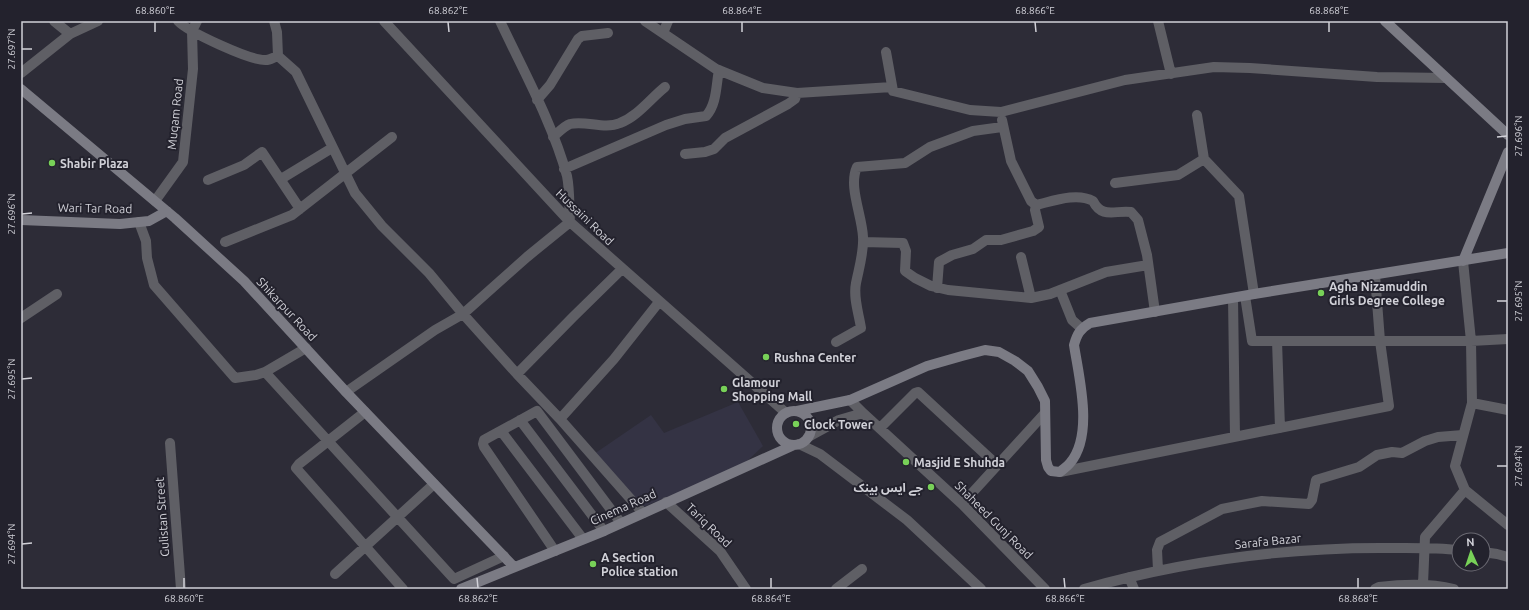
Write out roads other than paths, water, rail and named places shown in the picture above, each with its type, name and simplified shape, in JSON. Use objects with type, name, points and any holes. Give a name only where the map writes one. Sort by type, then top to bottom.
[{"type":"street","points":[[54,21],[70,34]]},
{"type":"street","points":[[21,73],[70,34],[98,21]]},
{"type":"street","points":[[178,21],[192,31],[239,54],[265,60],[278,56]]},
{"type":"street","name":"Muqam Road","points":[[154,201],[183,162],[193,69],[192,31],[197,21]]},
{"type":"street","points":[[274,21],[278,56],[296,72],[355,193],[382,226],[429,273],[463,314],[560,419],[643,513]]},
{"type":"street","name":"Hussaini Road","points":[[384,21],[570,222],[786,413]]},
{"type":"street","points":[[346,392],[435,330],[463,314],[527,257],[570,222],[567,178],[553,137],[500,21]]},
{"type":"street","points":[[645,21],[719,70],[763,88],[797,93],[892,87]]},
{"type":"street","points":[[663,33],[668,21]]},
{"type":"street","points":[[1158,21],[1171,74]]},
{"type":"street","points":[[1385,21],[1508,135]]},
{"type":"street","points":[[537,100],[550,85],[578,39],[582,36],[608,33]]},
{"type":"street","points":[[886,52],[893,91],[970,110],[1001,112],[1125,80],[1214,67],[1250,68],[1377,77],[1446,78]]},
{"type":"street","points":[[564,169],[666,125],[706,116],[712,109],[714,103],[719,70]]},
{"type":"street","points":[[553,137],[571,124],[619,124],[641,110],[665,87]]},
{"type":"street","name":"Shikarpur Road","points":[[21,89],[167,211],[244,281],[346,392],[514,567]]},
{"type":"street","points":[[685,154],[705,152],[714,149],[725,138],[788,104],[795,99],[797,93]]},
{"type":"street","points":[[1001,112],[1002,127],[1011,161],[1017,176],[1031,201],[1036,205]]},
{"type":"street","points":[[1197,114],[1204,159],[1239,196],[1250,295],[1252,341],[1471,341],[1508,339]]},
{"type":"street","points":[[836,342],[861,328],[855,295],[863,242],[860,213],[853,186],[854,173],[857,167],[905,163],[930,147],[973,131],[1002,127]]},
{"type":"street","points":[[225,242],[292,215],[392,137]]},
{"type":"street","points":[[281,179],[332,148]]},
{"type":"street","points":[[208,180],[244,165],[262,152],[300,209]]},
{"type":"street","points":[[1508,152],[1463,260],[1471,341],[1472,404],[1455,466],[1465,490],[1508,525]]},
{"type":"street","points":[[1115,183],[1178,175],[1204,159]]},
{"type":"street","points":[[1036,205],[1067,198],[1084,198],[1093,201],[1096,209],[1105,213],[1122,211],[1131,212],[1138,220],[1148,265],[1155,312]]},
{"type":"street","points":[[937,288],[939,262],[952,255],[973,249],[986,240],[1001,240],[1033,231],[1039,227],[1035,210],[1036,205]]},
{"type":"street","name":"Wari Tar Road","points":[[21,220],[120,224],[149,221],[167,211]]},
{"type":"street","points":[[140,222],[146,242],[147,258],[154,285],[235,378],[265,372],[306,348]]},
{"type":"street","points":[[863,242],[903,243],[906,251],[906,271],[914,278],[937,288],[1031,298],[1045,296],[1106,272],[1148,265]]},
{"type":"street","points":[[1060,472],[1070,463],[1076,452],[1082,429],[1083,412],[1074,345],[1077,335],[1082,328],[1090,323],[1508,253]]},
{"type":"street","points":[[1021,257],[1031,298]]},
{"type":"street","points":[[517,374],[622,269]]},
{"type":"street","points":[[981,589],[906,520],[820,454],[796,444],[784,441],[778,432],[779,421],[786,413],[850,400],[927,366],[986,350],[999,352],[1015,361],[1028,371],[1038,387],[1045,401],[1046,460],[1051,471],[1060,472],[1389,406],[1380,341],[1375,275]]},
{"type":"street","points":[[1060,290],[1072,320],[1082,328]]},
{"type":"street","points":[[21,318],[57,294]]},
{"type":"street","points":[[1233,298],[1235,437]]},
{"type":"street","points":[[560,419],[614,359],[659,302]]},
{"type":"street","points":[[1277,341],[1280,428]]},
{"type":"street","points":[[265,372],[454,580],[504,556]]},
{"type":"street","points":[[880,428],[915,393],[918,392],[997,465]]},
{"type":"street","name":"Shaheed Gunj Road","points":[[850,400],[962,504],[1045,589]]},
{"type":"street","points":[[1472,404],[1508,410]]},
{"type":"street","points":[[555,551],[483,444],[484,440],[537,411],[621,523]]},
{"type":"street","points":[[797,411],[807,416],[810,421],[811,427],[808,437]]},
{"type":"street","points":[[365,412],[299,464],[296,468],[403,589]]},
{"type":"street","points":[[796,444],[840,420],[863,413]]},
{"type":"street","points":[[962,504],[1045,413]]},
{"type":"street","points":[[520,420],[604,531]]},
{"type":"street","points":[[501,431],[583,539]]},
{"type":"street","points":[[1158,570],[1156,556],[1160,542],[1222,509],[1262,501],[1309,504],[1312,500],[1316,480],[1359,467],[1377,455],[1392,452],[1402,453],[1438,436],[1463,435]]},
{"type":"street","name":"Gulistan Street","points":[[170,443],[181,589]]},
{"type":"street","name":"Cinema Road","points":[[461,589],[604,531],[796,444]]},
{"type":"street","points":[[336,574],[434,484]]},
{"type":"street","points":[[1423,584],[1425,537],[1465,490]]},
{"type":"street","name":"Tariq Road","points":[[666,502],[720,551],[744,589]]},
{"type":"street","name":"Sarafa Bazar","points":[[1084,589],[1158,570],[1211,560],[1306,550],[1342,548],[1439,547],[1451,549]]},
{"type":"street","points":[[1491,553],[1508,557]]},
{"type":"street","points":[[836,589],[862,569]]},
{"type":"street","points":[[1129,577],[1134,589]]},
{"type":"street","points":[[1375,589],[1379,587],[1408,584],[1423,584],[1454,589]]},
{"type":"place","name":"Shabir Plaza","points":[[52,163]]},
{"type":"place","name":"Agha Nizamuddin Girls Degree College","points":[[1321,293]]},
{"type":"place","name":"Rushna Center","points":[[766,357]]},
{"type":"place","name":"Glamour Shopping Mall","points":[[724,389]]},
{"type":"place","name":"Clock Tower","points":[[796,424]]},
{"type":"place","name":"Masjid E Shuhda","points":[[906,462]]},
{"type":"place","name":"جے ایس بینک","points":[[931,487]]},
{"type":"place","name":"A Section Police station","points":[[593,564]]}]
